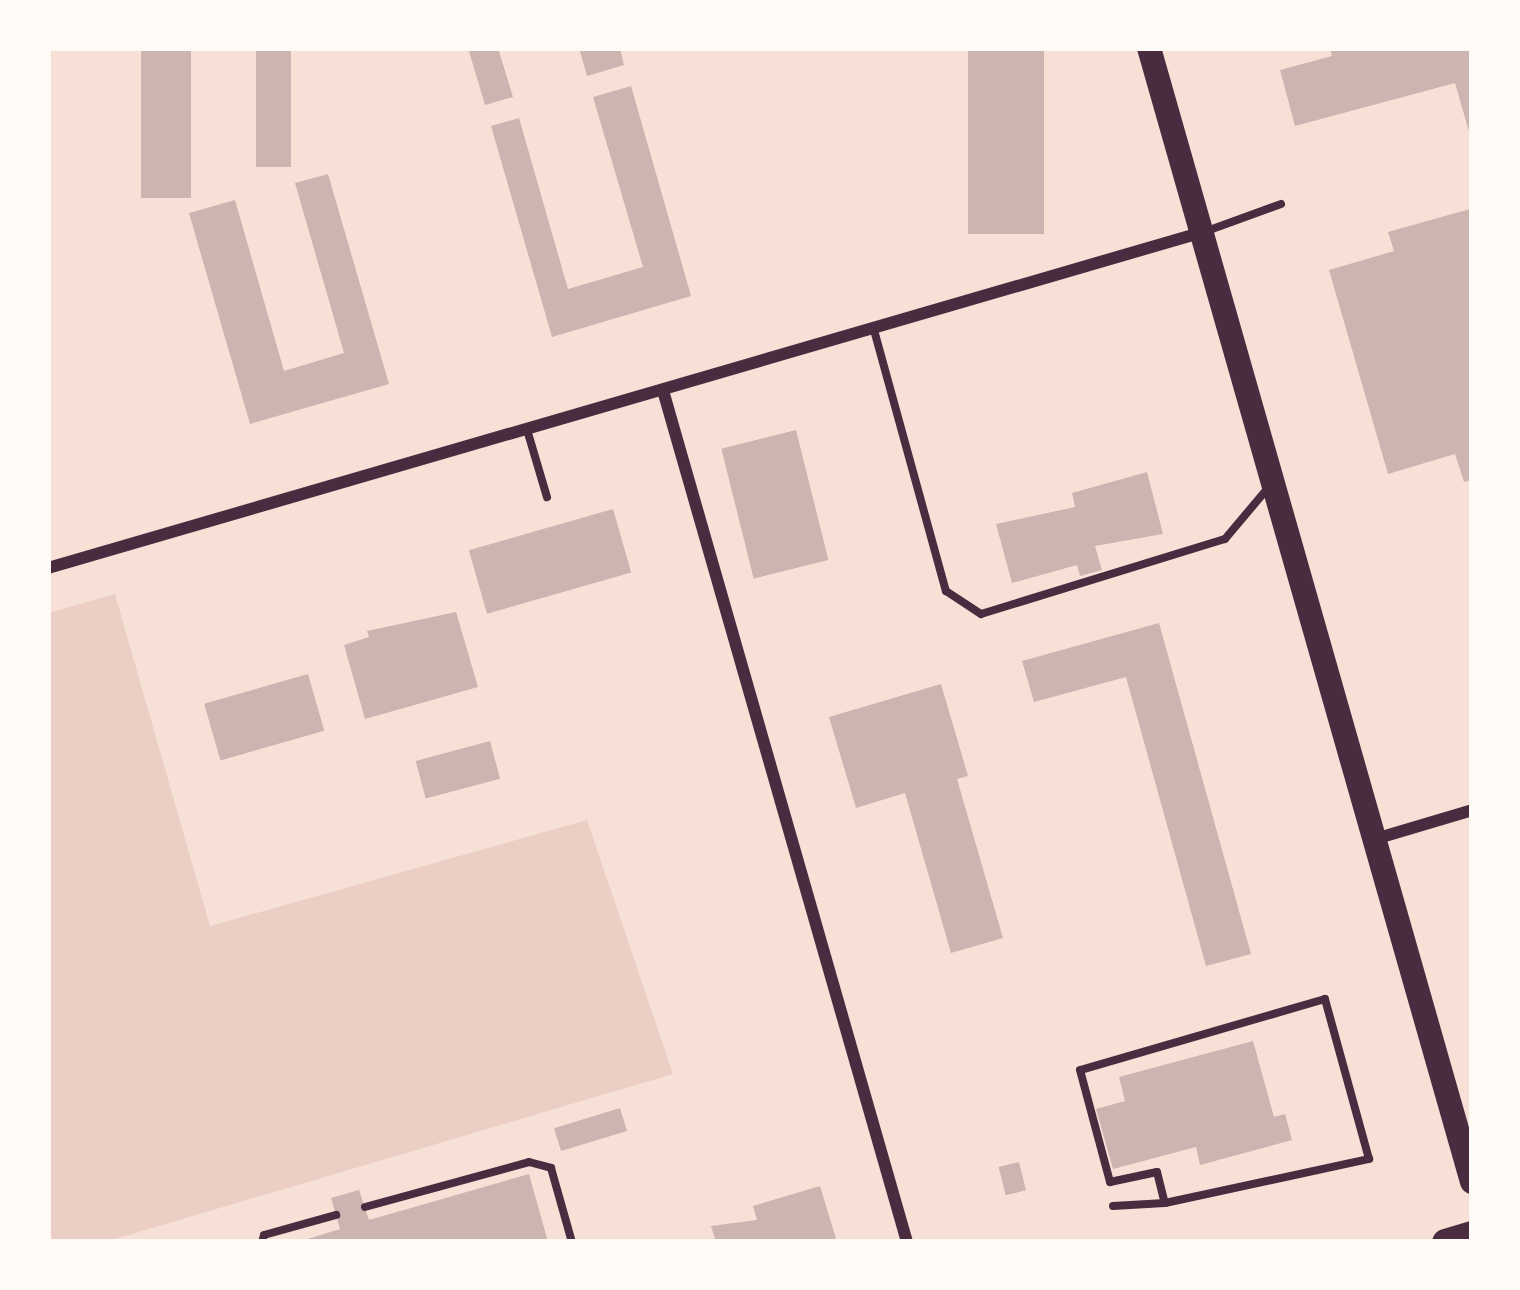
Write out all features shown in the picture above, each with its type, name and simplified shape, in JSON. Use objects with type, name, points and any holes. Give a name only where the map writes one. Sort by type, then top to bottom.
[{"type":"main road","points":[[1149,48],[1472,1182]]},
{"type":"main road","points":[[1444,1242],[1472,1234]]},
{"type":"street","points":[[48,568],[664,394],[1203,232]]},
{"type":"street","points":[[664,394],[908,1242]]},
{"type":"street","points":[[1374,839],[1472,810]]},
{"type":"lane","points":[[1203,232],[1281,204]]},
{"type":"lane","points":[[874,330],[946,591],[981,614],[1225,539],[1273,482]]},
{"type":"lane","points":[[528,433],[547,497]]},
{"type":"lane","points":[[1113,1206],[1166,1202],[1370,1159],[1325,1000],[1080,1070],[1110,1182],[1157,1172],[1166,1202]]},
{"type":"lane","points":[[365,1207],[530,1162],[551,1168],[572,1242]]},
{"type":"lane","points":[[262,1242],[336,1215]]},
{"type":"shaded area","points":[[115,594],[210,926],[587,820],[673,1074],[105,1242],[48,1242],[48,613]]},
{"type":"building","points":[[141,48],[191,48],[191,198],[141,198]]},
{"type":"building","points":[[256,48],[291,48],[291,167],[256,167]]},
{"type":"building","points":[[468,48],[498,48],[513,97],[485,105]]},
{"type":"building","points":[[579,48],[620,48],[624,65],[587,76]]},
{"type":"building","points":[[968,48],[1044,48],[1044,234],[968,234]]},
{"type":"building","points":[[1330,48],[1472,48],[1472,142],[1455,83],[1295,126],[1280,70],[1332,56]]},
{"type":"building","points":[[631,86],[691,296],[552,337],[491,126],[519,118],[568,289],[643,267],[593,97]]},
{"type":"building","points":[[328,174],[389,384],[250,424],[189,213],[235,200],[284,371],[344,353],[295,183]]},
{"type":"building","points":[[1470,209],[1472,480],[1464,482],[1455,454],[1388,474],[1329,270],[1394,251],[1388,232]]},
{"type":"building","points":[[796,430],[828,560],[754,579],[721,449]]},
{"type":"building","points":[[1147,472],[1163,534],[1095,546],[1102,570],[1080,576],[1077,565],[1012,583],[996,524],[1075,507],[1072,493]]},
{"type":"building","points":[[613,509],[631,572],[487,614],[469,550]]},
{"type":"building","points":[[456,612],[478,687],[365,719],[344,645],[369,637],[367,631]]},
{"type":"building","points":[[1159,623],[1251,954],[1206,966],[1126,677],[1034,702],[1022,661]]},
{"type":"building","points":[[308,674],[324,731],[220,760],[204,704]]},
{"type":"building","points":[[941,684],[968,776],[957,779],[1003,938],[951,953],[905,793],[856,808],[829,717]]},
{"type":"building","points":[[490,741],[500,779],[426,799],[416,761]]},
{"type":"building","points":[[1253,1041],[1274,1117],[1285,1114],[1292,1140],[1200,1165],[1196,1147],[1113,1169],[1096,1109],[1125,1101],[1119,1077]]},
{"type":"building","points":[[620,1108],[627,1131],[561,1151],[554,1128]]},
{"type":"building","points":[[1019,1162],[1026,1190],[1006,1195],[999,1167]]},
{"type":"building","points":[[529,1174],[548,1242],[298,1242],[340,1229],[331,1198],[359,1190],[369,1220]]},
{"type":"building","points":[[820,1186],[837,1242],[716,1242],[711,1226],[757,1220],[753,1206]]}]
